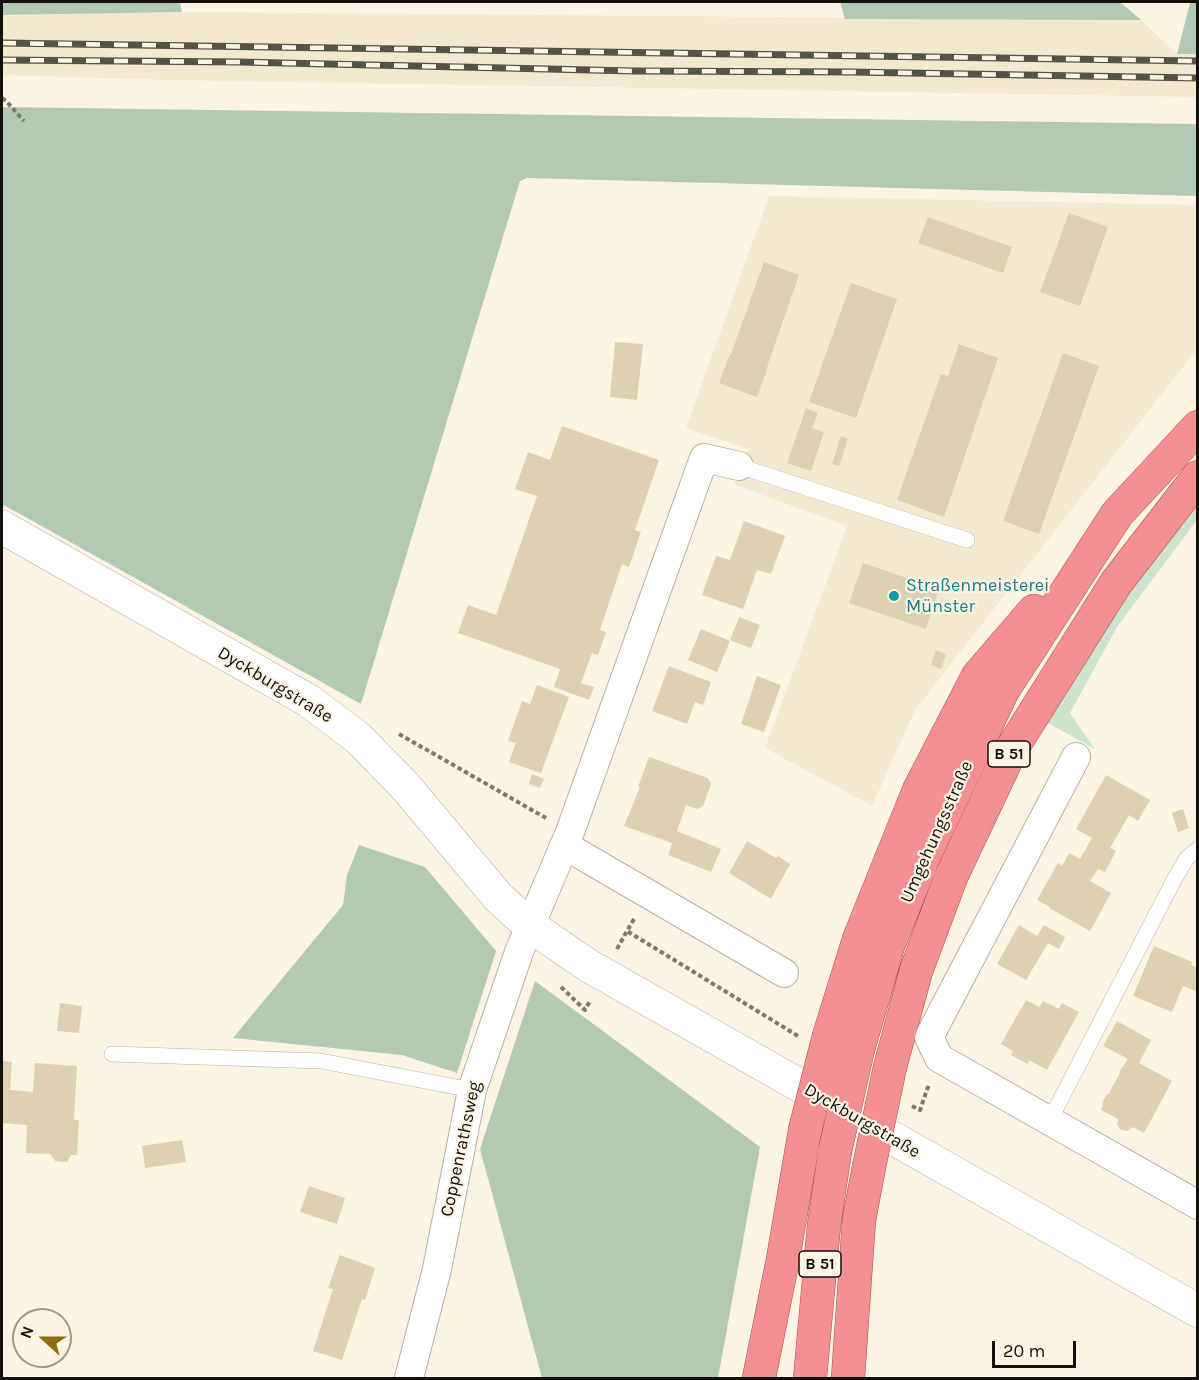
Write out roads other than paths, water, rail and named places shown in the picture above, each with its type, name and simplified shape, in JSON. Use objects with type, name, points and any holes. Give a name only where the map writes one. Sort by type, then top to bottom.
[{"type":"highway","points":[[759,1378],[805,1130],[828,1040],[859,939],[919,790],[978,676],[1117,514],[1197,427]]},
{"type":"highway","name":"Umgehungsstraße","points":[[848,1378],[859,1220],[869,1167],[890,1067],[916,971],[951,877],[1011,750],[1116,583],[1197,477]]},
{"type":"highway","name":"B 51","points":[[810,1378],[824,1225],[835,1151],[828,1040]]},
{"type":"highway","points":[[781,1378],[783,1258]]},
{"type":"street","points":[[530,925],[564,845],[704,458],[739,466]]},
{"type":"street","name":"Dyckburgstraße","points":[[2,527],[309,701],[358,738],[405,786],[499,898],[530,925],[589,966],[1197,1311]]},
{"type":"street","points":[[1076,757],[929,1037],[939,1058],[1197,1205]]},
{"type":"street","points":[[564,845],[784,973]]},
{"type":"street","name":"Coppenrathsweg","points":[[409,1378],[437,1269],[472,1090],[530,925]]},
{"type":"lane","points":[[739,466],[967,540]]},
{"type":"lane","points":[[1050,1120],[1175,878],[1187,858],[1197,849]]},
{"type":"lane","points":[[112,1054],[321,1060],[472,1090]]},
{"type":"railway","points":[[2,43],[1198,61]]},
{"type":"railway","points":[[2,60],[1198,78]]},
{"type":"place","name":"Straßenmeisterei Münster","points":[[894,596]]}]
